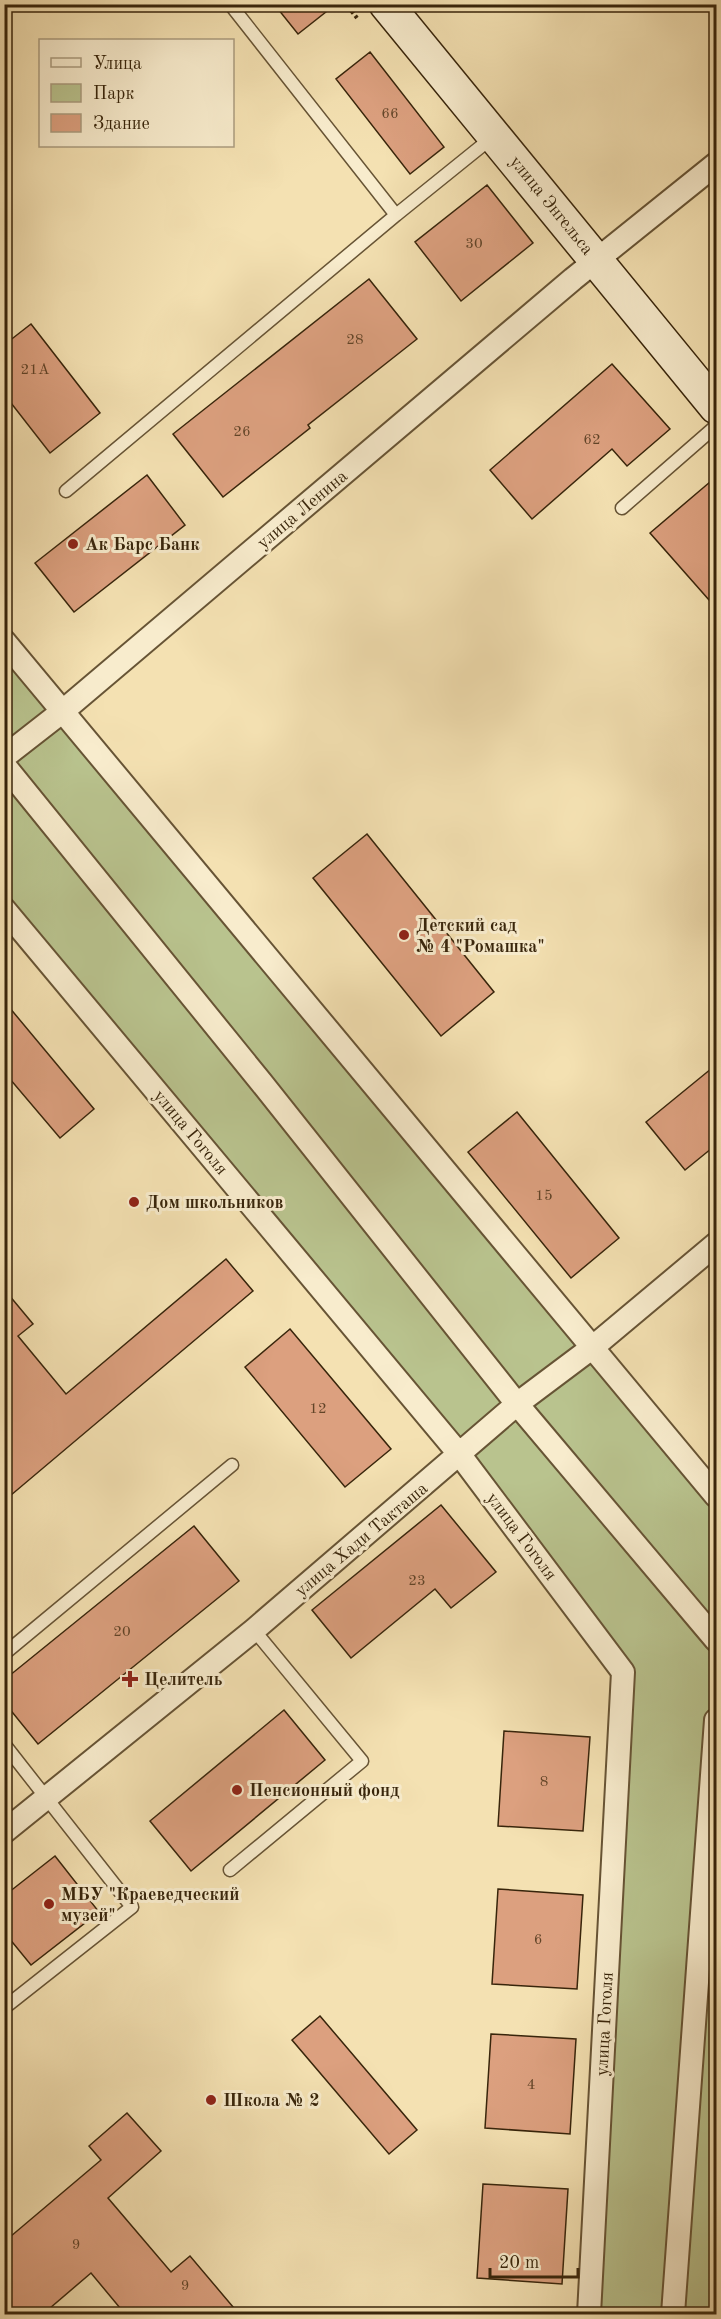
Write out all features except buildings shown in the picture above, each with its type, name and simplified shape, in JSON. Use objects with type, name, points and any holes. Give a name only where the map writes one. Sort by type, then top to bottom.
[{"type":"street","name":"улица Энгельса","points":[[386,4],[717,407]]},
{"type":"street","name":"улица Ленина","points":[[4,756],[63,711],[597,260],[717,164]]},
{"type":"street","points":[[4,641],[717,1496]]},
{"type":"street","points":[[4,765],[254,1073],[517,1404],[717,1640]]},
{"type":"street","name":"улица Гоголя","points":[[4,909],[460,1455],[623,1672],[589,2314]]},
{"type":"street","name":"улица Хади Такташа","points":[[4,1832],[254,1630],[517,1404],[593,1347],[717,1244]]},
{"type":"street","points":[[673,2314],[717,1720]]},
{"type":"lane","points":[[230,4],[396,215]]},
{"type":"lane","points":[[66,491],[396,215],[495,136]]},
{"type":"lane","points":[[622,508],[717,426]]},
{"type":"lane","points":[[4,1654],[232,1465]]},
{"type":"lane","points":[[230,1870],[362,1761],[254,1630]]},
{"type":"lane","points":[[4,1744],[132,1907],[4,2008]]},
{"type":"green space","points":[[4,641],[716,1496],[716,2314],[589,2314],[623,1672],[5,909]]},
{"type":"place","name":"Ак Барс Банк","points":[[73,544]]},
{"type":"place","name":"Детский сад № 4 \"Ромашка\"","points":[[404,935]]},
{"type":"place","name":"Дом школьников","points":[[134,1202]]},
{"type":"place","name":"Целитель","points":[[130,1679]]},
{"type":"place","name":"Пенсионный фонд","points":[[237,1790]]},
{"type":"place","name":"МБУ \"Краеведческий музей\"","points":[[49,1904]]},
{"type":"place","name":"Школа № 2","points":[[211,2100]]}]
